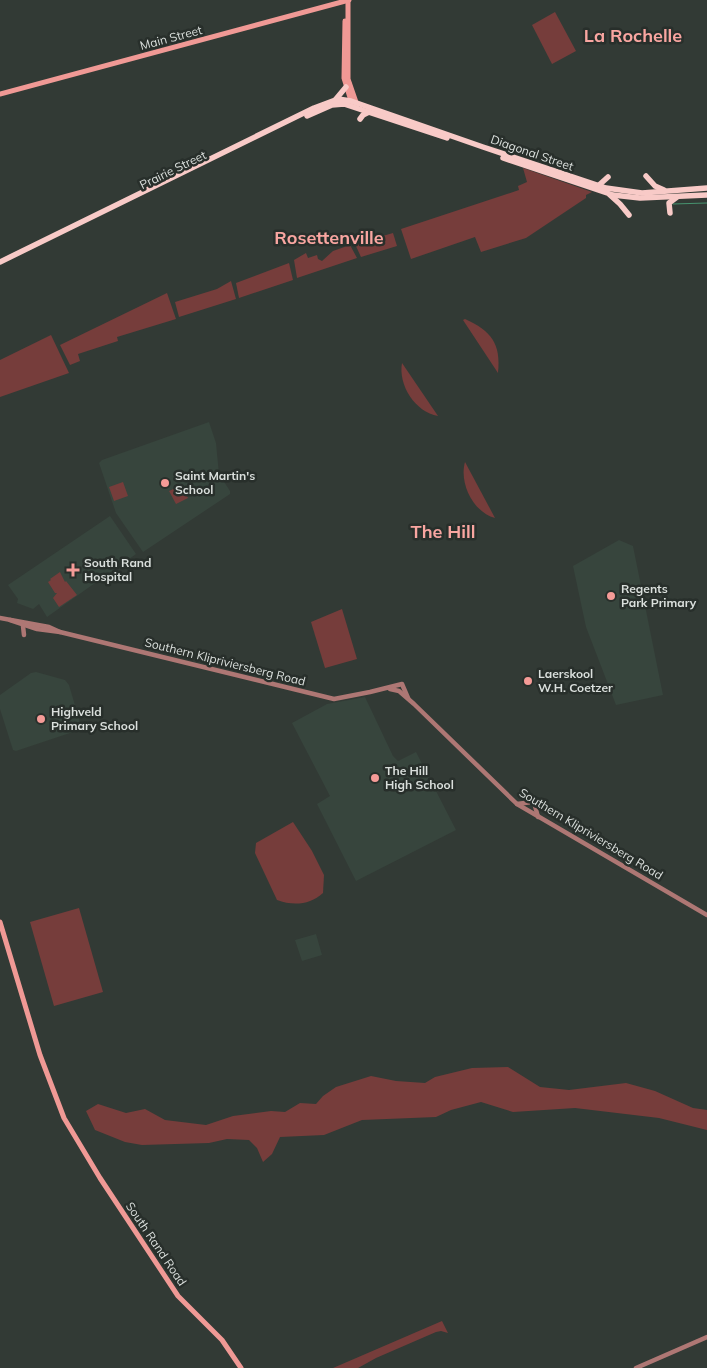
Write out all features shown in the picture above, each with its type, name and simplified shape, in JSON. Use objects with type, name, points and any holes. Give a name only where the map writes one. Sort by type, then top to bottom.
[{"type":"main road","points":[[347,1],[343,73],[346,87],[354,104]]},
{"type":"main road","points":[[347,1],[348,79],[354,104]]},
{"type":"main road","name":"Main Street","points":[[0,94],[347,1]]},
{"type":"main road","points":[[334,100],[346,87]]},
{"type":"main road","name":"Prairie Street","points":[[0,262],[334,100],[340,99],[354,104]]},
{"type":"main road","name":"Prairie Street","points":[[0,266],[236,148],[332,105],[354,104]]},
{"type":"main road","name":"Diagonal Street","points":[[354,104],[371,112],[608,194],[640,198],[707,195]]},
{"type":"main road","name":"Diagonal Street","points":[[354,104],[598,186],[629,192],[707,188]]},
{"type":"main road","points":[[360,119],[365,114],[371,112]]},
{"type":"main road","points":[[646,176],[655,186],[668,191]]},
{"type":"main road","points":[[598,186],[608,177]]},
{"type":"main road","points":[[608,194],[629,215]]},
{"type":"main road","points":[[670,213],[669,203],[679,196]]},
{"type":"main road","name":"South Rand Road","points":[[0,922],[22,994],[67,1122],[100,1178],[178,1296],[222,1340],[241,1368]]},
{"type":"street","name":"Southern Klipriviersberg Road","points":[[0,618],[334,698],[402,684],[408,698]]},
{"type":"street","name":"Southern Klipriviersberg Road","points":[[10,620],[23,626],[50,630]]},
{"type":"street","points":[[47,621],[50,630]]},
{"type":"street","points":[[23,626],[24,635]]},
{"type":"street","name":"Southern Klipriviersberg Road","points":[[386,688],[397,690],[408,698],[517,804],[707,915]]},
{"type":"street","points":[[517,804],[534,804],[538,817]]},
{"type":"street","points":[[636,1368],[707,1338]]},
{"type":"shaded area","points":[[555,12],[576,51],[552,64],[532,25]]},
{"type":"shaded area","points":[[523,168],[592,192],[526,238],[481,252],[475,237],[411,259],[401,229],[519,190],[518,186],[527,182]]},
{"type":"shaded area","points":[[393,233],[397,246],[361,257],[355,244]]},
{"type":"shaded area","points":[[350,245],[357,258],[297,278],[294,260],[306,253],[308,258],[317,255],[318,259],[322,261],[333,251]]},
{"type":"shaded area","points":[[289,263],[293,280],[239,298],[236,283]]},
{"type":"shaded area","points":[[231,281],[236,299],[179,317],[175,302],[217,289]]},
{"type":"shaded area","points":[[167,293],[176,319],[117,337],[118,341],[78,354],[80,361],[70,365],[60,345]]},
{"type":"shaded area","points":[[465,319],[482,328],[492,339],[498,354],[498,373],[463,320]]},
{"type":"shaded area","points":[[51,335],[69,373],[0,397],[0,360]]},
{"type":"shaded area","points":[[402,363],[438,416],[422,409],[410,396],[403,380]]},
{"type":"shaded area","name":"Saint Martin's School","points":[[209,422],[216,443],[219,474],[230,494],[143,552],[116,513],[99,463],[102,460]]},
{"type":"shaded area","points":[[465,462],[495,518],[480,510],[469,496],[464,479]]},
{"type":"shaded area","points":[[123,482],[128,496],[114,501],[109,487]]},
{"type":"shaded area","points":[[182,485],[188,498],[176,504],[169,491]]},
{"type":"shaded area","name":"South Rand Hospital","points":[[110,516],[136,554],[47,617],[39,604],[33,609],[17,603],[18,599],[8,585]]},
{"type":"shaded area","name":"Regents Park Primary","points":[[619,540],[633,546],[663,695],[616,705],[586,627],[573,566]]},
{"type":"shaded area","points":[[60,572],[65,582],[77,595],[59,607],[53,598],[57,593],[55,593],[48,582]]},
{"type":"shaded area","points":[[342,609],[357,659],[325,668],[311,622]]},
{"type":"shaded area","name":"Highveld Primary School","points":[[36,672],[65,680],[69,685],[82,729],[16,751],[13,750],[0,709],[0,695],[31,673]]},
{"type":"shaded area","name":"The Hill High School","points":[[365,697],[393,756],[398,761],[416,752],[456,830],[356,881],[317,804],[330,796],[292,723],[327,704]]},
{"type":"shaded area","points":[[293,822],[312,851],[324,875],[323,893],[313,900],[295,904],[277,900],[255,853],[256,843]]},
{"type":"shaded area","points":[[79,908],[103,992],[54,1006],[30,922]]},
{"type":"shaded area","points":[[316,934],[322,955],[302,961],[295,940]]},
{"type":"shaded area","points":[[508,1067],[540,1087],[569,1090],[626,1083],[655,1091],[693,1108],[707,1110],[707,1130],[659,1118],[575,1108],[513,1112],[481,1102],[451,1110],[436,1117],[362,1120],[324,1135],[280,1137],[272,1154],[263,1162],[257,1148],[249,1140],[227,1139],[209,1143],[142,1145],[125,1142],[95,1130],[86,1111],[98,1104],[126,1113],[145,1109],[165,1120],[206,1125],[233,1116],[271,1111],[285,1112],[300,1103],[316,1104],[323,1096],[336,1087],[371,1076],[396,1081],[425,1083],[435,1077],[472,1068]]},
{"type":"shaded area","points":[[442,1321],[448,1333],[436,1332],[376,1358],[358,1368],[333,1368]]},
{"type":"waterway","points":[[673,204],[707,203]]},
{"type":"place","name":"Saint Martin's School","points":[[165,483]]},
{"type":"place","name":"South Rand Hospital","points":[[73,570]]},
{"type":"place","name":"Regents Park Primary","points":[[611,596]]},
{"type":"place","name":"Laerskool W.H. Coetzer","points":[[528,681]]},
{"type":"place","name":"Highveld Primary School","points":[[41,719]]},
{"type":"place","name":"The Hill High School","points":[[375,778]]},
{"type":"district","name":"La Rochelle","points":[[633,36]]},
{"type":"district","name":"Rosettenville","points":[[329,238]]},
{"type":"district","name":"The Hill","points":[[443,532]]}]
